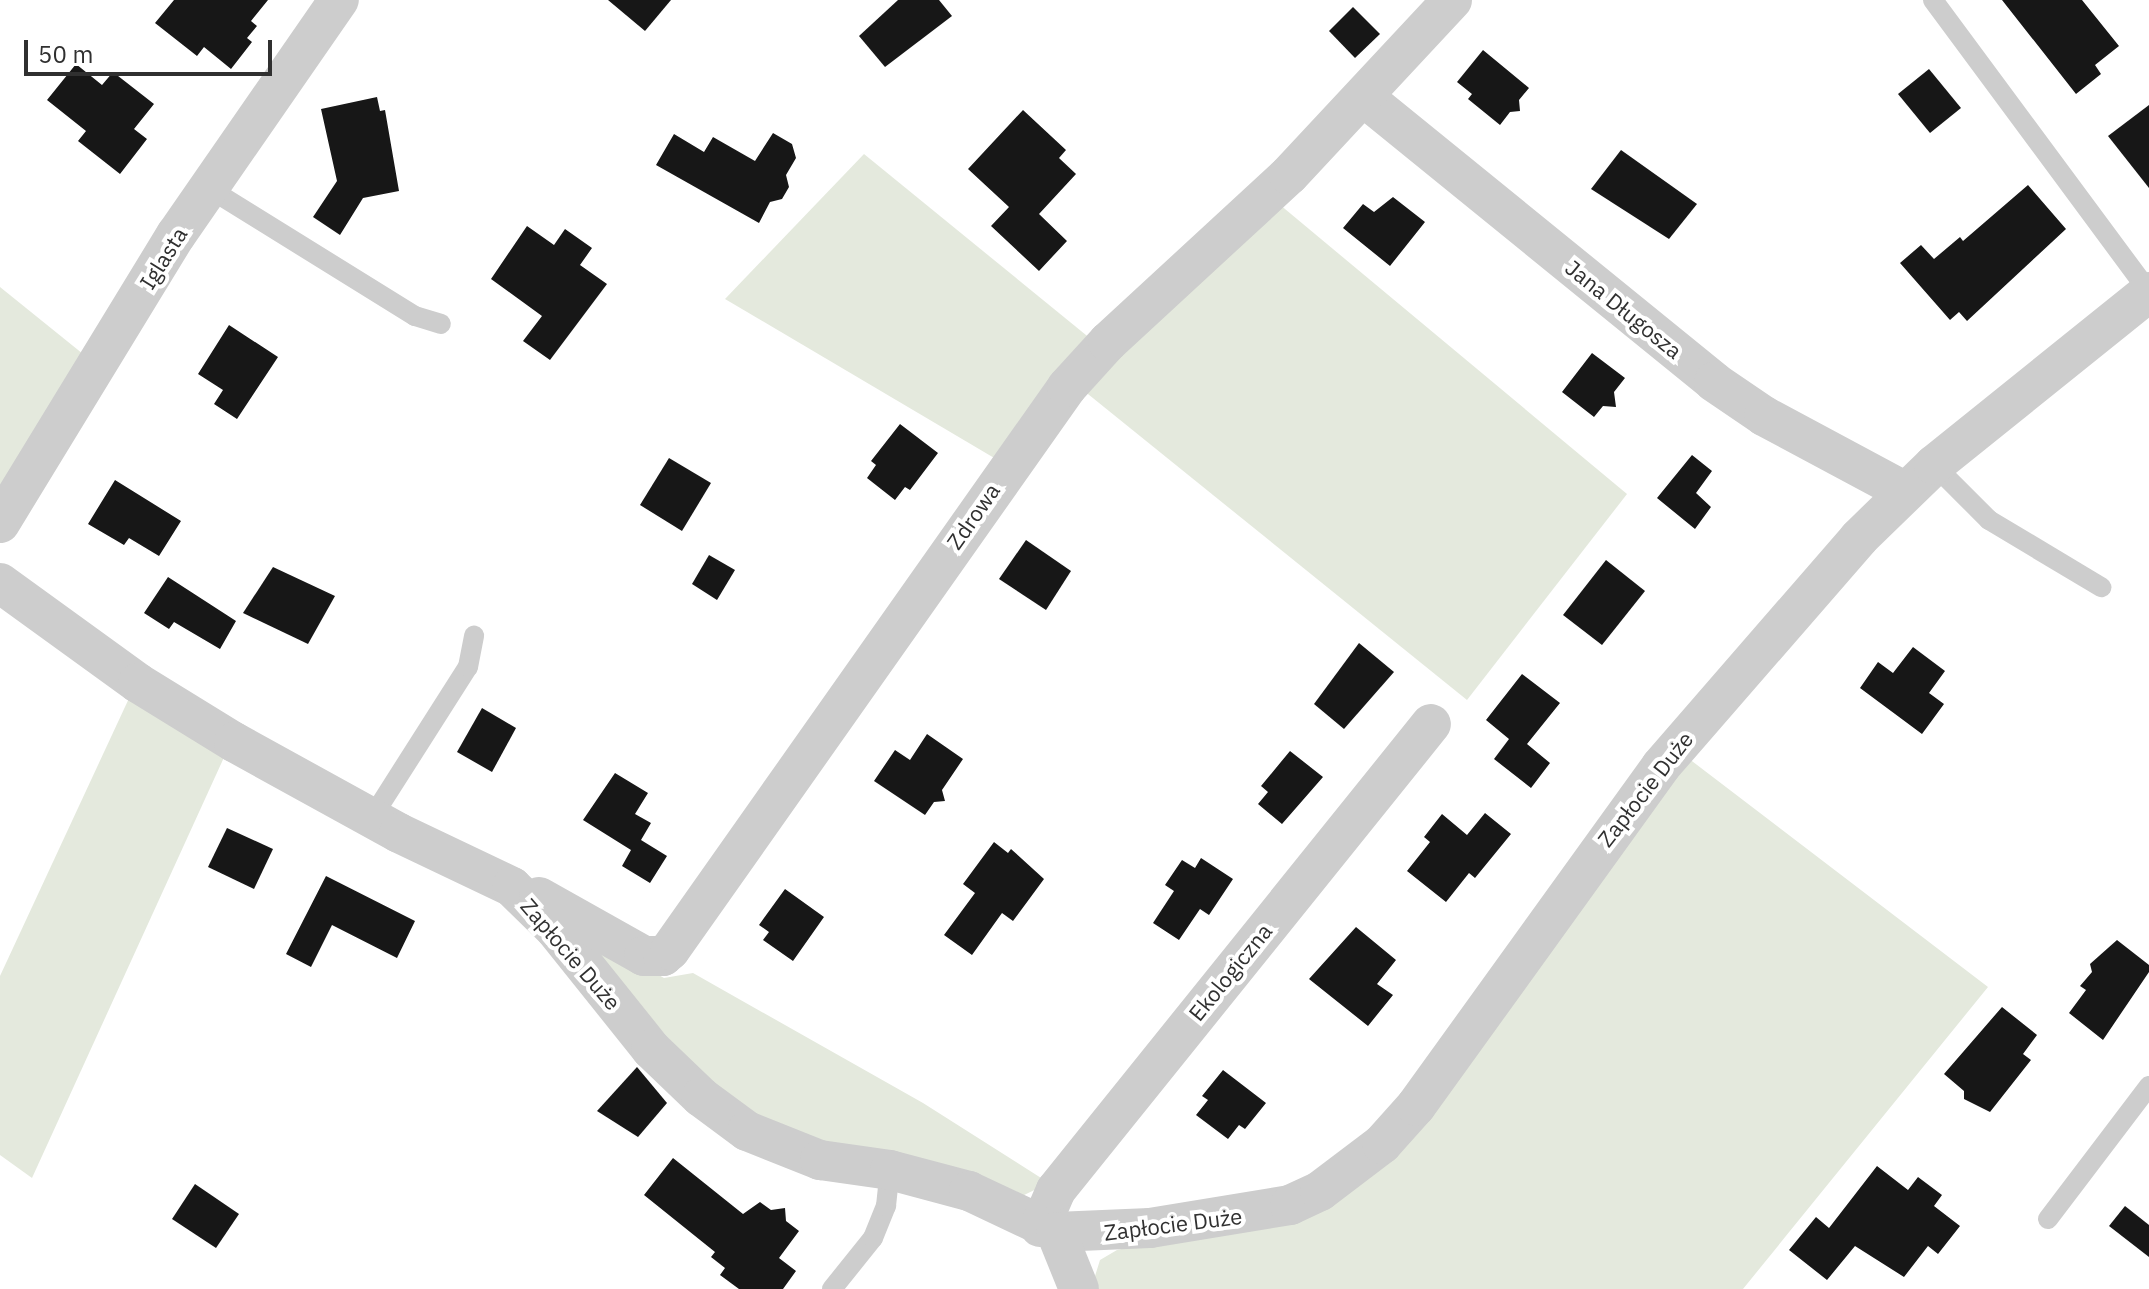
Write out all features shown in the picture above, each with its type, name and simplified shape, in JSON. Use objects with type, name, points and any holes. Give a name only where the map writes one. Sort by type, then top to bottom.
[{"type":"street","name":"Iglasta","points":[[0,523],[176,235],[339,0]]},
{"type":"street","name":"Zdrowa","points":[[512,887],[537,896],[644,956],[663,956],[670,950],[1067,387],[1108,342],[1365,98],[1452,0]]},
{"type":"street","name":"Jana Długosza","points":[[1365,98],[1714,382],[1764,416],[1904,491]]},
{"type":"street","name":"Zapłocie Duże","points":[[0,583],[138,683],[371,819],[512,887],[555,929],[651,1049],[701,1097],[779,1148],[890,1170],[969,1191],[1048,1229],[1150,1228],[1258,1213],[1290,1205],[1353,1169],[1416,1106],[1661,766],[1904,491],[2149,292]]},
{"type":"street","name":"Ekologiczna","points":[[1048,1229],[1062,1182],[1431,724]]},
{"type":"street","points":[[1048,1229],[1079,1289]]},
{"type":"lane","points":[[1933,0],[2149,292]]},
{"type":"lane","points":[[210,189],[415,316],[441,324]]},
{"type":"lane","points":[[1934,465],[1989,520],[2101,587]]},
{"type":"lane","points":[[371,819],[468,667],[474,636]]},
{"type":"lane","points":[[2048,1219],[2149,1086]]},
{"type":"lane","points":[[832,1289],[873,1238],[886,1206],[890,1170]]},
{"type":"shaded area","points":[[864,154],[1097,344],[1001,462],[725,299]]},
{"type":"shaded area","points":[[1273,199],[1627,494],[1467,700],[1078,386]]},
{"type":"shaded area","points":[[0,287],[88,358],[0,499]]},
{"type":"shaded area","points":[[131,694],[226,753],[32,1178],[0,1155],[0,976]]},
{"type":"shaded area","points":[[1684,755],[1988,987],[1743,1289],[1091,1289],[1100,1260],[1117,1250],[1327,1203]]},
{"type":"shaded area","points":[[554,915],[664,978],[693,973],[923,1103],[1049,1183],[1022,1196],[816,1146],[736,1111]]},
{"type":"building","points":[[174,0],[268,0],[251,21],[257,26],[247,38],[252,42],[231,69],[204,47],[197,56],[155,23]]},
{"type":"building","points":[[608,0],[671,0],[645,31]]},
{"type":"building","points":[[898,0],[939,0],[952,16],[885,67],[859,36]]},
{"type":"building","points":[[2002,0],[2082,0],[2119,46],[2095,65],[2101,74],[2076,94]]},
{"type":"building","points":[[1353,7],[1380,34],[1355,58],[1329,31]]},
{"type":"building","points":[[1483,50],[1529,88],[1519,100],[1520,111],[1510,112],[1500,125],[1468,99],[1472,94],[1457,82]]},
{"type":"building","points":[[76,64],[102,85],[113,72],[154,104],[134,129],[147,139],[120,174],[78,141],[86,131],[47,100]]},
{"type":"building","points":[[1929,69],[1961,108],[1930,133],[1898,94]]},
{"type":"building","points":[[377,97],[380,111],[385,110],[399,191],[363,198],[340,235],[313,217],[337,181],[321,109]]},
{"type":"building","points":[[2149,105],[2149,188],[2108,136]]},
{"type":"building","points":[[1023,110],[1066,150],[1059,158],[1076,174],[1039,214],[1067,241],[1039,271],[991,226],[1009,207],[968,169]]},
{"type":"building","points":[[773,133],[792,144],[796,158],[786,175],[789,187],[782,199],[770,202],[759,223],[656,165],[674,134],[704,152],[713,137],[755,161]]},
{"type":"building","points":[[1621,150],[1697,204],[1669,239],[1591,189]]},
{"type":"building","points":[[2028,185],[2066,229],[1967,321],[1959,312],[1950,320],[1900,263],[1921,245],[1934,259],[1960,237],[1963,241]]},
{"type":"building","points":[[1393,197],[1425,222],[1390,266],[1343,228],[1363,204],[1374,212]]},
{"type":"building","points":[[527,226],[554,245],[565,229],[592,248],[580,265],[607,284],[550,360],[523,341],[542,316],[491,279]]},
{"type":"building","points":[[229,325],[278,357],[237,419],[214,404],[223,390],[198,374]]},
{"type":"building","points":[[1592,353],[1625,378],[1614,392],[1616,407],[1603,406],[1594,417],[1562,392]]},
{"type":"building","points":[[900,424],[938,453],[910,490],[905,487],[895,500],[867,478],[876,465],[871,461]]},
{"type":"building","points":[[1692,455],[1712,471],[1696,493],[1711,507],[1695,529],[1657,498]]},
{"type":"building","points":[[669,458],[711,483],[682,531],[640,505]]},
{"type":"building","points":[[115,480],[181,521],[159,556],[129,538],[124,545],[88,524]]},
{"type":"building","points":[[1026,540],[1071,571],[1046,610],[999,579]]},
{"type":"building","points":[[709,555],[735,570],[717,600],[692,584]]},
{"type":"building","points":[[1606,560],[1645,591],[1602,645],[1563,615]]},
{"type":"building","points":[[273,567],[335,596],[308,644],[243,613]]},
{"type":"building","points":[[168,577],[236,621],[220,649],[174,622],[169,629],[144,613]]},
{"type":"building","points":[[1359,643],[1394,672],[1344,729],[1314,704]]},
{"type":"building","points":[[1913,647],[1945,671],[1929,693],[1944,704],[1922,734],[1860,688],[1878,662],[1893,673]]},
{"type":"building","points":[[1522,674],[1560,703],[1527,744],[1550,763],[1531,788],[1494,759],[1509,739],[1486,720]]},
{"type":"building","points":[[482,708],[516,728],[492,772],[457,752]]},
{"type":"building","points":[[927,734],[963,759],[942,790],[945,801],[934,802],[925,815],[874,781],[895,750],[910,760]]},
{"type":"building","points":[[1290,751],[1323,777],[1282,824],[1258,804],[1268,792],[1261,786]]},
{"type":"building","points":[[615,773],[648,793],[635,814],[651,823],[641,840],[667,856],[650,883],[622,866],[631,850],[583,820]]},
{"type":"building","points":[[1485,813],[1511,834],[1475,878],[1469,873],[1446,902],[1407,871],[1430,842],[1424,837],[1442,814],[1467,835]]},
{"type":"building","points":[[227,828],[273,849],[254,889],[208,867]]},
{"type":"building","points":[[994,842],[1008,853],[1011,849],[1044,879],[1013,921],[1002,913],[972,955],[944,935],[975,893],[963,884]]},
{"type":"building","points":[[1201,858],[1233,879],[1209,915],[1200,909],[1179,940],[1153,923],[1174,891],[1165,885],[1182,860],[1195,868]]},
{"type":"building","points":[[326,876],[415,921],[397,958],[332,925],[311,967],[286,954]]},
{"type":"building","points":[[785,889],[824,917],[793,961],[763,940],[769,932],[759,925]]},
{"type":"building","points":[[1356,927],[1396,960],[1377,984],[1393,995],[1368,1026],[1309,979]]},
{"type":"building","points":[[2117,940],[2149,965],[2149,972],[2103,1040],[2069,1013],[2086,990],[2080,986],[2092,972],[2090,964]]},
{"type":"building","points":[[2002,1007],[2037,1035],[2023,1054],[2031,1060],[1990,1112],[1964,1099],[1964,1091],[1944,1074]]},
{"type":"building","points":[[637,1067],[667,1103],[638,1137],[597,1111]]},
{"type":"building","points":[[1223,1070],[1266,1103],[1245,1129],[1239,1125],[1228,1139],[1196,1115],[1208,1100],[1202,1096]]},
{"type":"building","points":[[673,1158],[743,1214],[760,1202],[771,1210],[785,1208],[786,1221],[799,1231],[779,1258],[796,1271],[783,1289],[739,1289],[720,1275],[725,1268],[711,1257],[715,1252],[644,1195]]},
{"type":"building","points":[[1877,1166],[1908,1190],[1918,1177],[1942,1195],[1934,1206],[1960,1226],[1938,1254],[1928,1246],[1904,1277],[1855,1246],[1827,1280],[1789,1250],[1816,1217],[1829,1228]]},
{"type":"building","points":[[195,1184],[239,1214],[216,1248],[172,1219]]},
{"type":"building","points":[[2125,1206],[2149,1225],[2149,1257],[2109,1226]]}]
